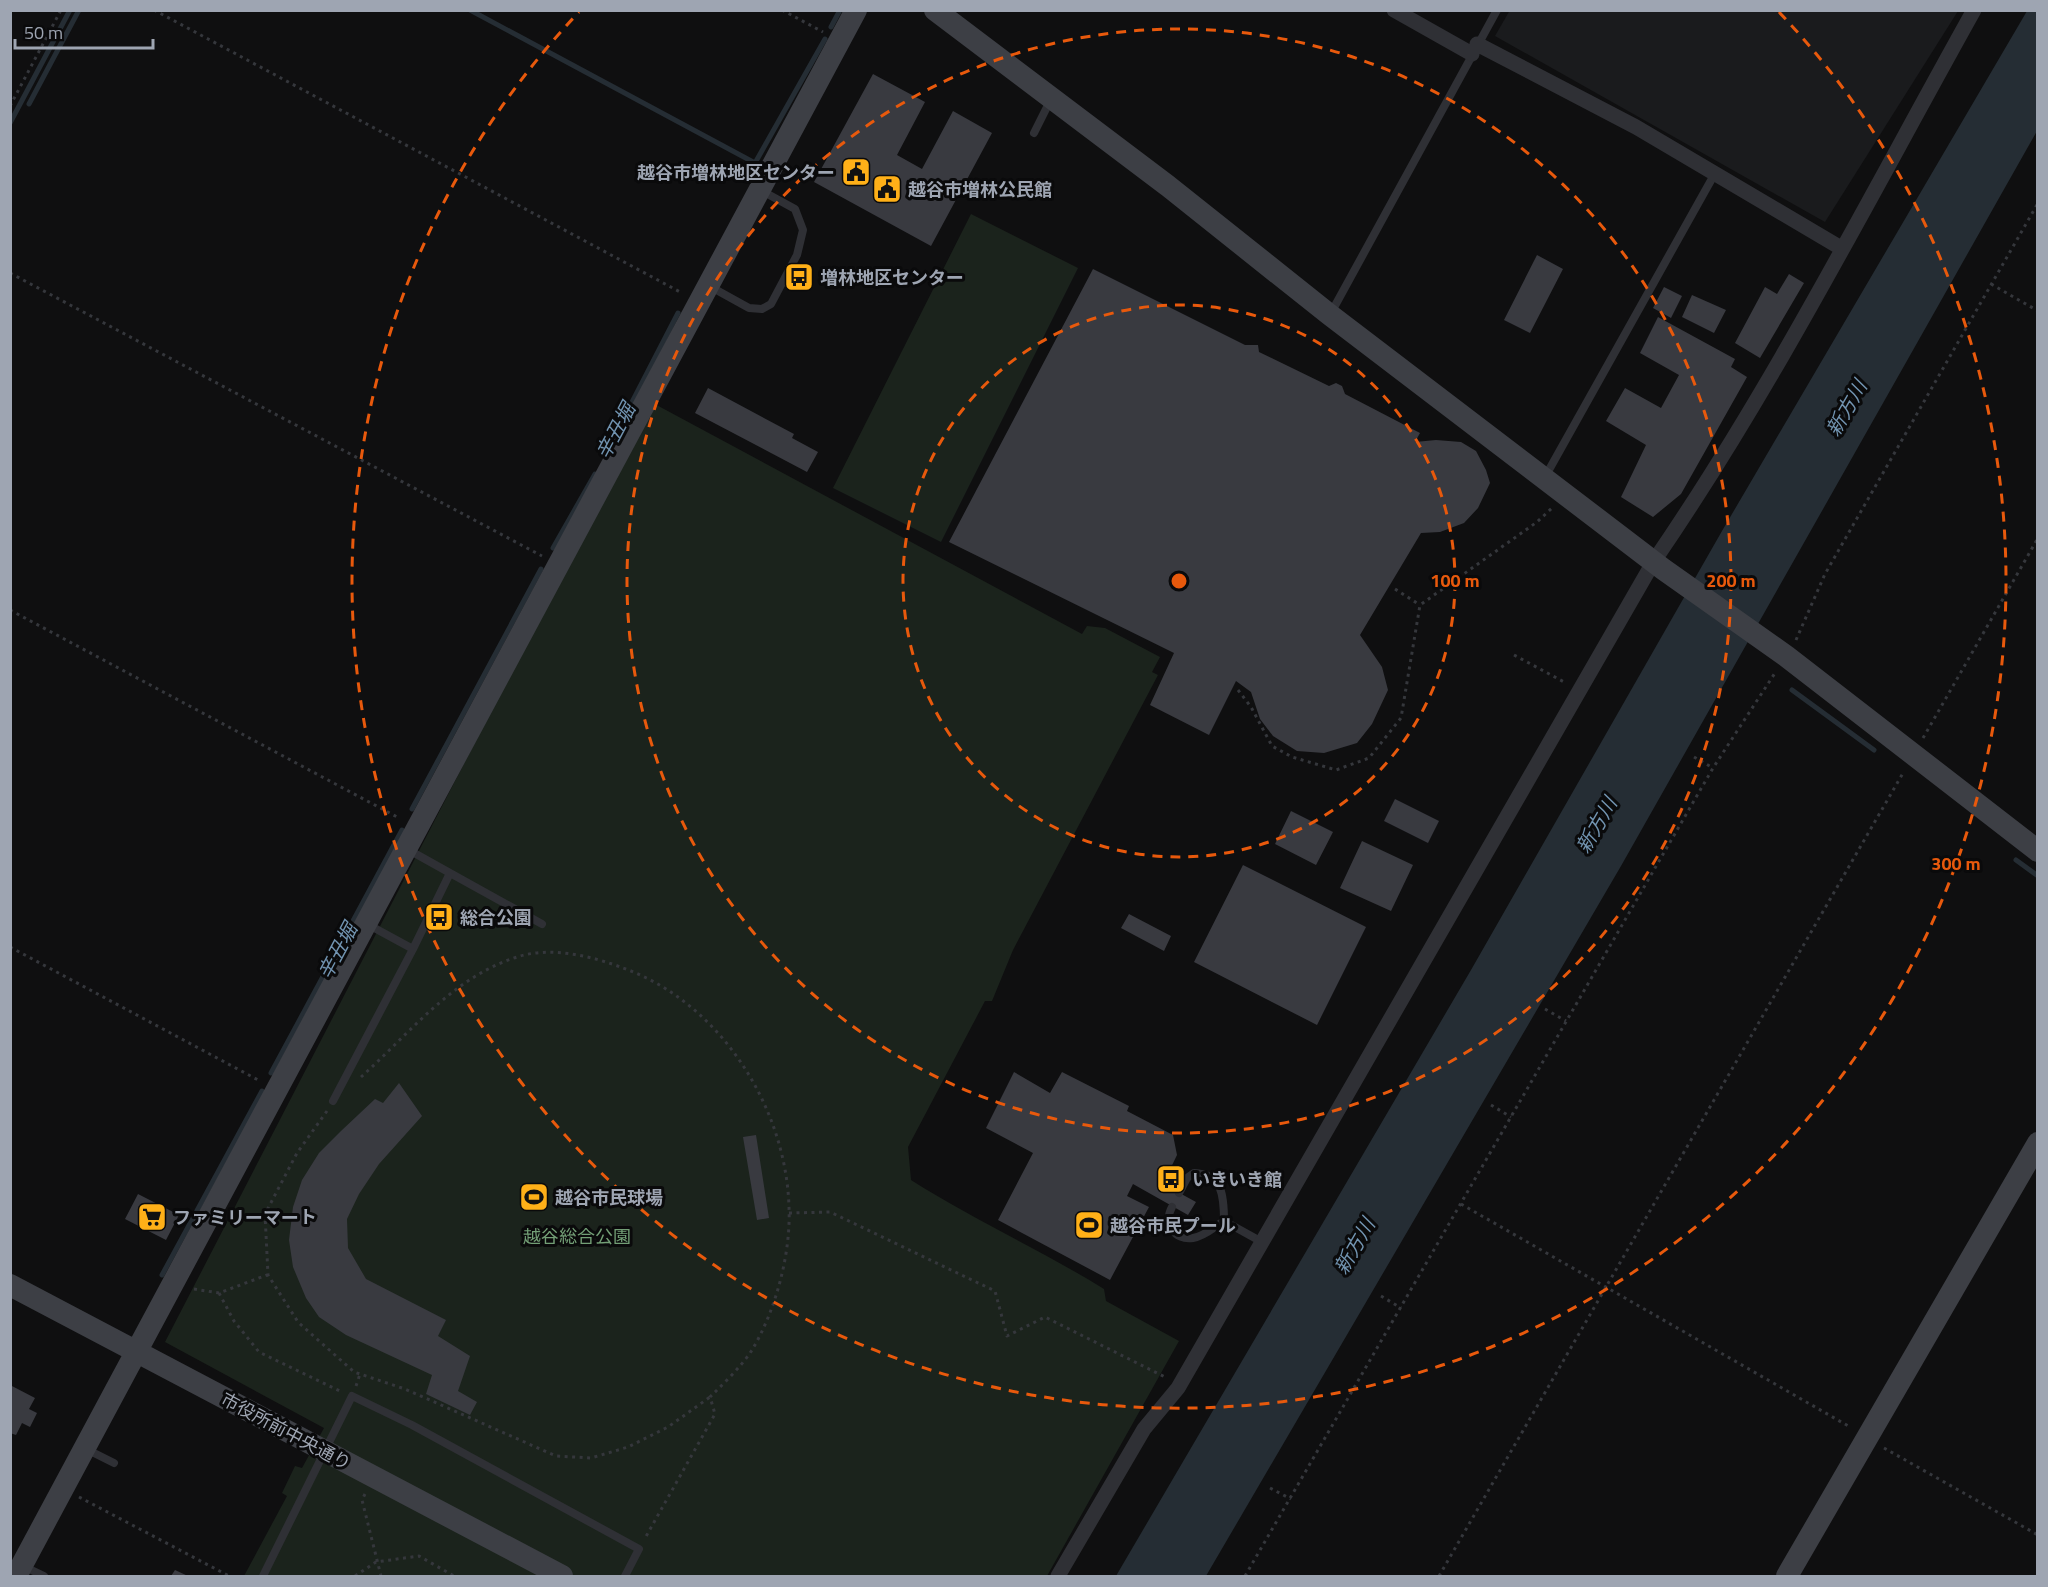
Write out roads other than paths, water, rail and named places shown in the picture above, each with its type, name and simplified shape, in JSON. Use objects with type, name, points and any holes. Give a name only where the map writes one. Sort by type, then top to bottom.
[{"type":"street","points":[[19,1571],[856,10]]},
{"type":"street","points":[[935,10],[1168,186],[1330,315],[1658,565],[1786,656],[2037,851]]},
{"type":"street","points":[[1394,10],[1636,127],[1841,248]]},
{"type":"street","points":[[1058,1576],[1144,1429],[1180,1384],[1580,692],[1769,382],[1974,10]]},
{"type":"street","points":[[1788,1576],[2037,1143]]},
{"type":"street","name":"市役所前中央通り","points":[[10,1285],[562,1576]]},
{"type":"lane","points":[[1330,315],[1497,10]]},
{"type":"lane","points":[[1034,133],[1051,98]]},
{"type":"lane","points":[[1544,478],[1714,175]]},
{"type":"lane","points":[[697,308],[762,309],[771,304],[804,240],[803,230],[795,209],[759,189]]},
{"type":"lane","points":[[406,848],[542,924]]},
{"type":"lane","points":[[333,1101],[413,950],[450,873]]},
{"type":"lane","points":[[366,923],[413,950]]},
{"type":"lane","points":[[1179,1192],[1186,1178],[1194,1173],[1203,1173],[1213,1178],[1222,1189],[1224,1221]]},
{"type":"lane","points":[[1172,1206],[1168,1221],[1170,1230],[1179,1236],[1192,1238],[1207,1233],[1224,1221]]},
{"type":"lane","points":[[1224,1221],[1262,1242]]},
{"type":"lane","points":[[263,1576],[283,1544],[352,1396],[412,1425],[639,1549],[625,1576]]},
{"type":"lane","points":[[84,1448],[114,1463]]},
{"type":"lane","points":[[19,1571],[44,1576]]},
{"type":"water","name":"新方川","points":[[2027,11],[2037,11],[2037,131],[1621,866],[1206,1576],[1116,1576],[1471,970],[1722,531]]},
{"type":"waterway","points":[[10,123],[70,10]]},
{"type":"waterway","points":[[29,104],[79,10]]},
{"type":"waterway","points":[[470,10],[755,163],[825,39]]},
{"type":"waterway","name":"辛丑堀","points":[[831,27],[840,10]]},
{"type":"waterway","name":"辛丑堀","points":[[613,439],[678,313]]},
{"type":"waterway","name":"辛丑堀","points":[[553,548],[595,474]]},
{"type":"waterway","name":"辛丑堀","points":[[412,809],[541,569]]},
{"type":"waterway","points":[[1792,690],[1874,750]]},
{"type":"waterway","name":"辛丑堀","points":[[271,1073],[402,830]]},
{"type":"waterway","points":[[2016,860],[2038,876]]},
{"type":"waterway","name":"辛丑堀","points":[[162,1275],[262,1091]]},
{"type":"place","name":"越谷市増林地区センター","points":[[856,172]]},
{"type":"place","name":"越谷市増林公民館","points":[[887,189]]},
{"type":"place","name":"増林地区センター","points":[[799,277]]},
{"type":"place","name":"総合公園","points":[[439,917]]},
{"type":"place","name":"いきいき館","points":[[1171,1179]]},
{"type":"place","name":"越谷市民球場","points":[[534,1197]]},
{"type":"place","name":"ファミリーマート","points":[[152,1217]]},
{"type":"place","name":"越谷市民プール","points":[[1089,1225]]},
{"type":"park label","name":"越谷総合公園","points":[[577,1236]]}]
